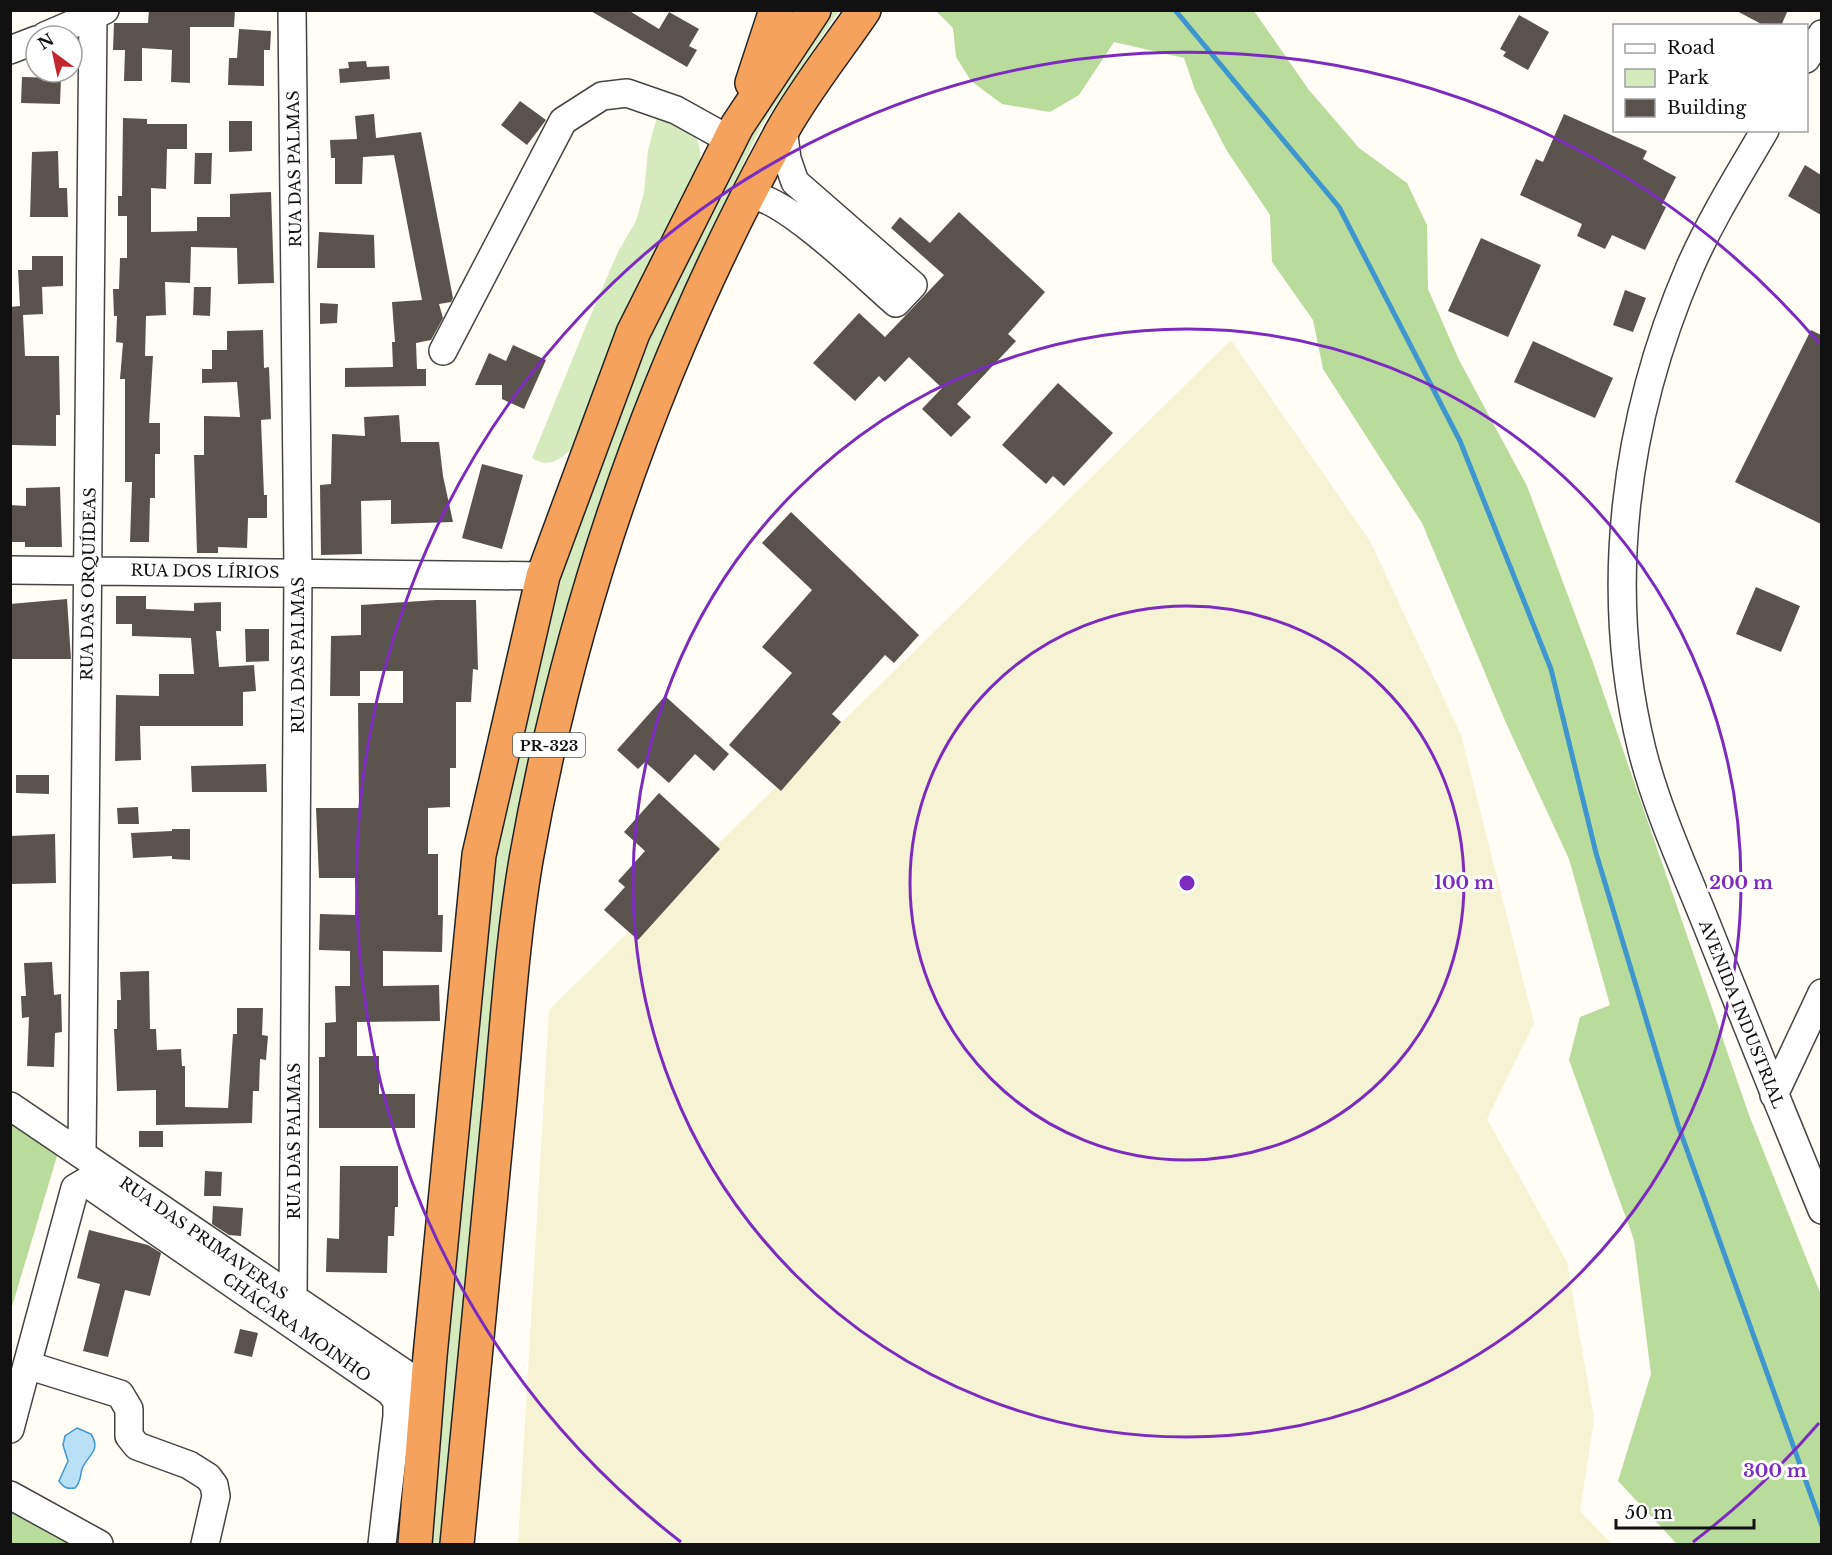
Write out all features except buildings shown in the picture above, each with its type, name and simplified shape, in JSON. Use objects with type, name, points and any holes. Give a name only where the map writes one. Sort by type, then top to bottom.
[{"type":"highway","points":[[733,133],[776,10]]},
{"type":"highway","name":"PR-323","points":[[416,1545],[426,1396],[479,855],[543,576],[633,333],[733,133],[814,10]]},
{"type":"highway","points":[[783,128],[847,10]]},
{"type":"highway","name":"PR-323","points":[[457,1545],[517,929],[542,776],[568,663],[621,488],[684,329],[713,265],[783,128],[864,10]]},
{"type":"street","name":"RUA DAS PALMAS","points":[[292,10],[298,572],[293,1299]]},
{"type":"street","points":[[73,24],[99,13]]},
{"type":"street","name":"RUA DAS ORQUÍDEAS","points":[[82,1153],[99,13]]},
{"type":"street","points":[[1808,56],[1821,34]]},
{"type":"street","points":[[443,351],[563,121],[602,96],[627,93],[733,133]]},
{"type":"street","points":[[750,196],[769,200],[790,213],[896,303],[913,285],[795,182],[787,159],[783,128]]},
{"type":"street","name":"AVENIDA INDUSTRIAL","points":[[1764,132],[1691,266],[1664,338],[1634,447],[1622,550],[1630,684],[1642,749],[1676,850],[1821,1210]]},
{"type":"street","name":"RUA DOS LÍRIOS","points":[[10,570],[543,576]]},
{"type":"street","points":[[1774,1095],[1821,993]]},
{"type":"street","name":"RUA DAS PRIMAVERAS","points":[[10,1106],[411,1377],[426,1396]]},
{"type":"street","name":"CHÁCARA MOINHO","points":[[27,1365],[75,1188],[85,1182],[390,1392],[397,1401],[397,1416],[382,1545]]},
{"type":"street","points":[[398,1370],[430,1356]]},
{"type":"street","points":[[10,1429],[27,1365],[120,1394],[129,1408],[129,1436],[137,1446],[189,1465],[208,1477],[214,1485],[216,1496],[205,1545]]},
{"type":"street","points":[[10,1495],[99,1545]]},
{"type":"shaded area","points":[[1231,340],[1370,541],[1461,735],[1534,1023],[1487,1119],[1567,1262],[1594,1419],[1580,1511],[1612,1544],[518,1544],[549,1010]]},
{"type":"green space","points":[[827,11],[839,11],[762,125],[694,275],[558,645],[441,1544],[425,1544],[485,930],[501,818],[571,535],[642,344],[726,168]]},
{"type":"green space","points":[[936,11],[1254,11],[1309,90],[1359,148],[1407,183],[1427,225],[1428,289],[1459,360],[1527,486],[1591,657],[1749,1115],[1821,1295],[1821,1544],[1677,1544],[1618,1481],[1651,1374],[1634,1240],[1569,1060],[1580,1017],[1610,1005],[1569,859],[1506,723],[1422,523],[1323,369],[1313,320],[1272,262],[1270,215],[1227,151],[1195,90],[1184,58],[1114,42],[1079,95],[1050,112],[1002,104],[971,81],[956,57],[953,28]]},
{"type":"green space","points":[[658,113],[683,126],[694,136],[698,142],[700,161],[633,303],[576,444],[556,460],[545,463],[532,458],[618,252],[636,221],[644,192],[648,150]]},
{"type":"green space","points":[[11,1122],[57,1156],[11,1310]]},
{"type":"green space","points":[[11,1512],[72,1544],[11,1544]]},
{"type":"water","points":[[77,1428],[91,1434],[95,1445],[84,1464],[77,1486],[68,1488],[59,1481],[68,1461],[63,1445],[65,1436]]},
{"type":"waterway","points":[[1175,10],[1339,207],[1460,441],[1551,669],[1596,853],[1678,1125],[1822,1526]]}]
